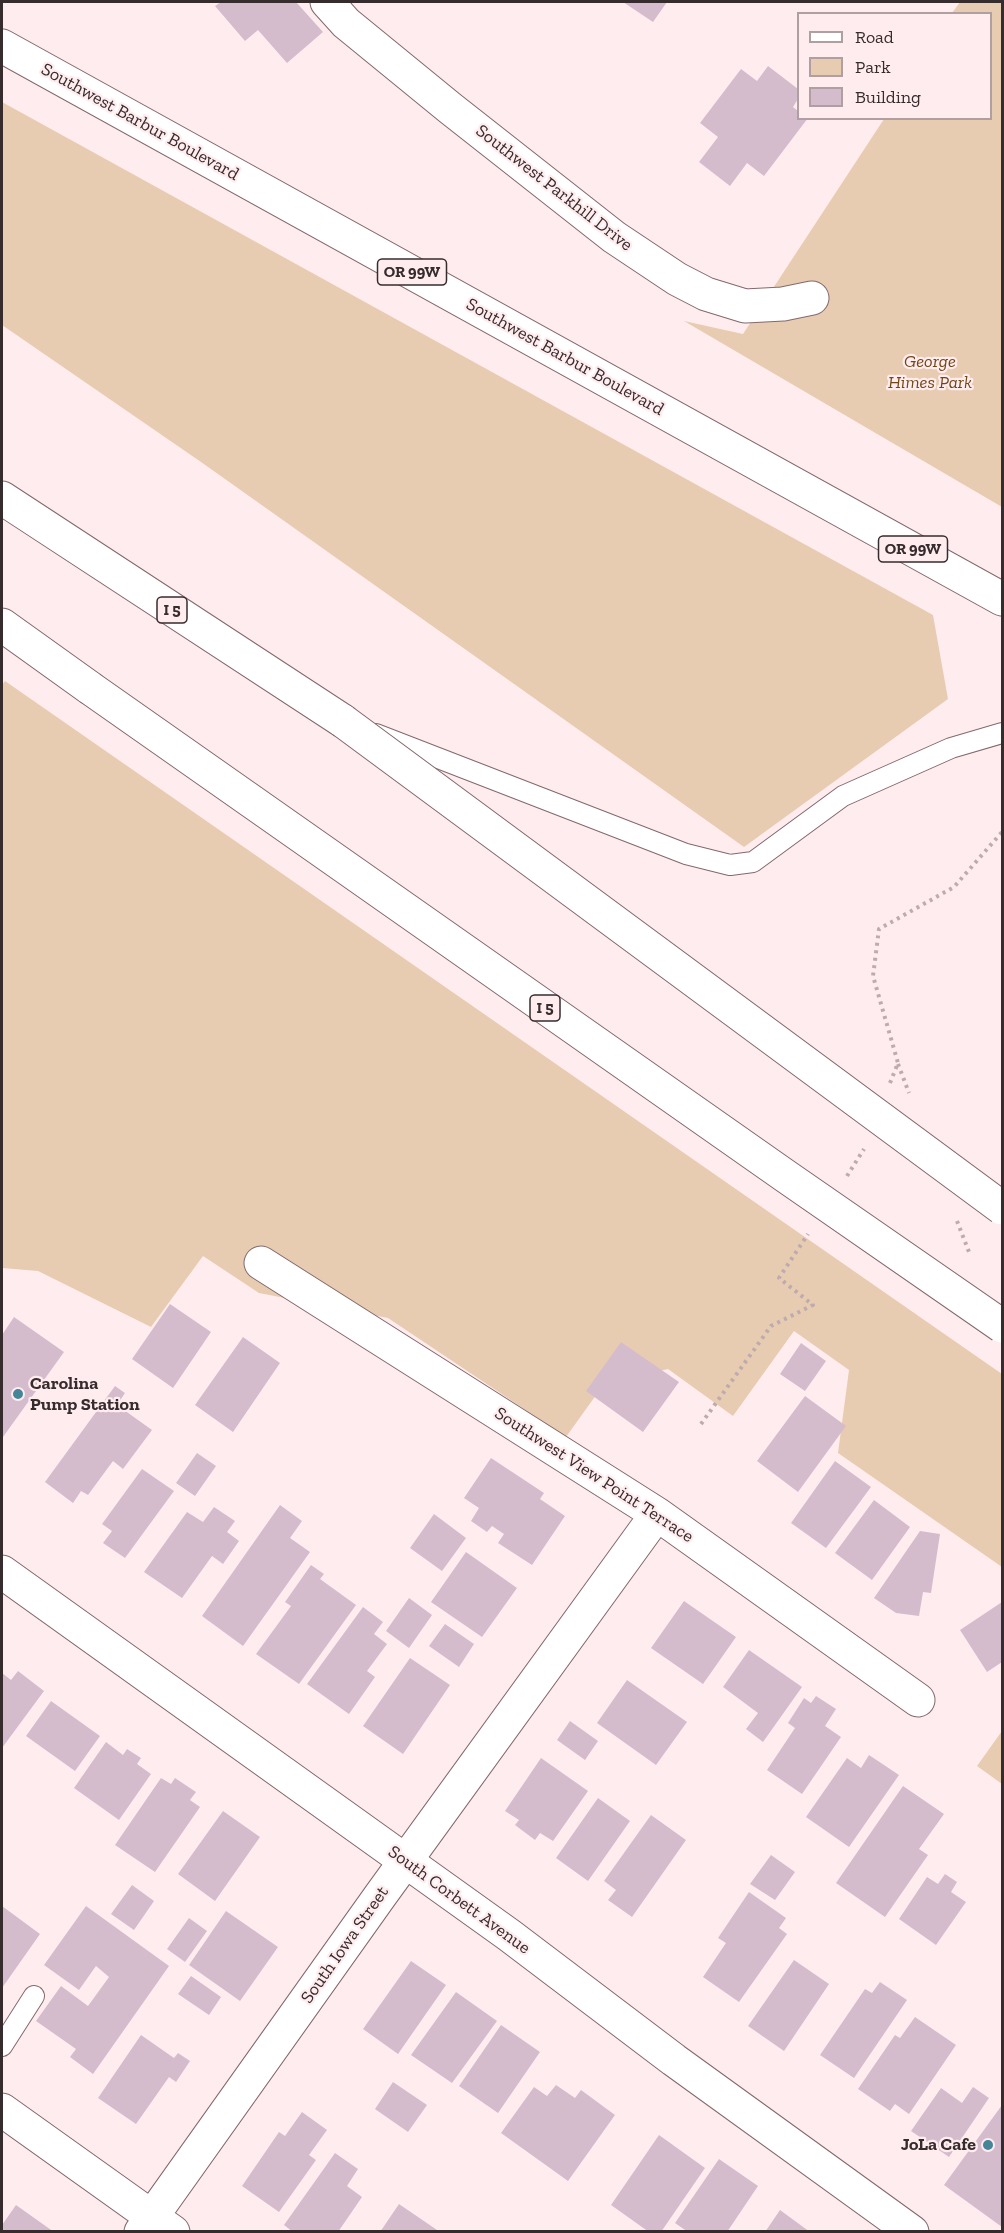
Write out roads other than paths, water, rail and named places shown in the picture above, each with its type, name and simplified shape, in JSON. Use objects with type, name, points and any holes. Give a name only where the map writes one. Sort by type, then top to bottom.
[{"type":"main road","name":"Southwest Parkhill Drive","points":[[327,2],[346,23],[450,108],[614,237],[677,279],[706,294],[745,306],[812,298]]},
{"type":"main road","name":"Southwest Barbur Boulevard","points":[[2,46],[1002,599]]},
{"type":"main road","name":"I 5","points":[[2,498],[343,721],[1002,1208]]},
{"type":"main road","name":"I 5","points":[[2,625],[1002,1326]]},
{"type":"main road","name":"Southwest View Point Terrace","points":[[261,1263],[657,1514],[918,1700]]},
{"type":"main road","name":"South Iowa Street","points":[[155,2227],[405,1861],[657,1514]]},
{"type":"main road","name":"South Corbett Avenue","points":[[2,1572],[509,1935],[674,2060],[912,2232]]},
{"type":"main road","points":[[2,2110],[155,2227]]},
{"type":"lane","points":[[343,721],[686,854],[730,865],[753,862],[843,796],[951,748],[1002,733]]},
{"type":"lane","points":[[2,2046],[34,1996]]},
{"type":"place","name":"Carolina Pump Station","points":[[18,1394]]},
{"type":"place","name":"JoLa Cafe","points":[[988,2145]]},
{"type":"park label","name":"George Himes Park","points":[[930,372]]}]
